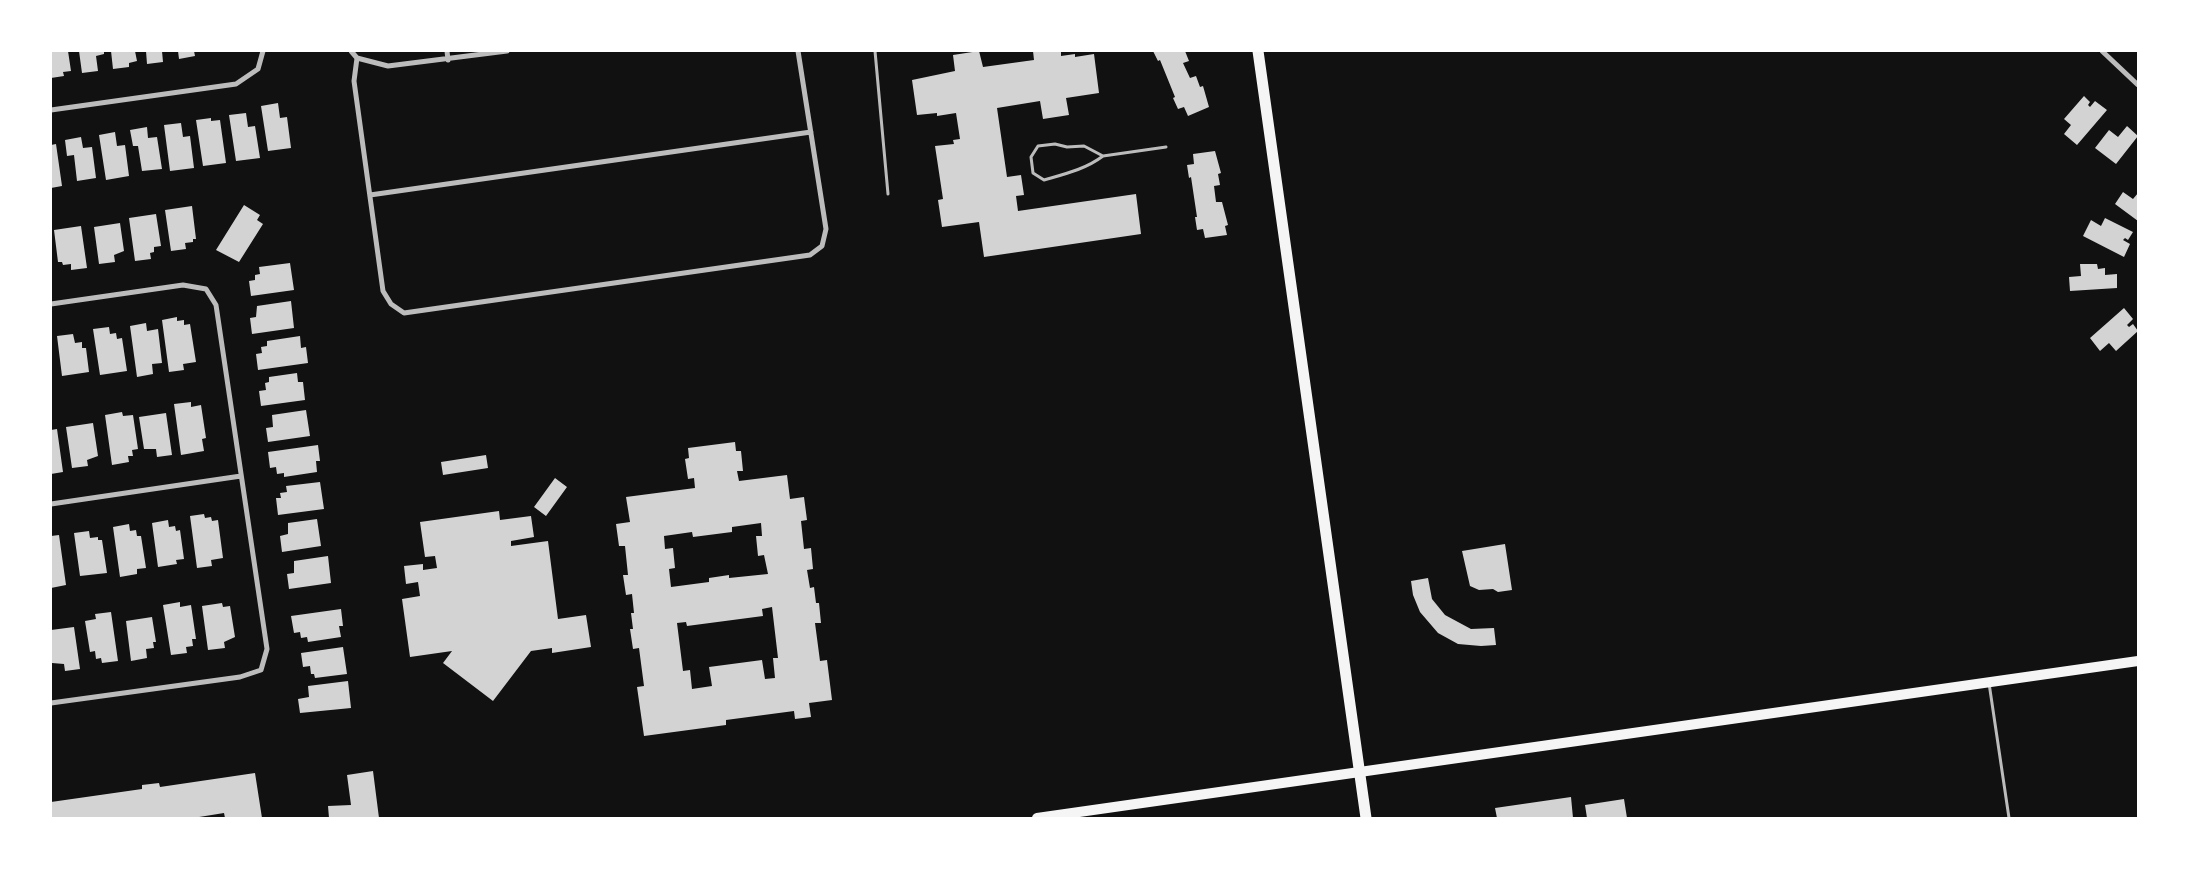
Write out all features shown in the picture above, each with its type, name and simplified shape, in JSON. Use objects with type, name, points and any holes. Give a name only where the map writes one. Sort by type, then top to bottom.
[{"type":"main road","points":[[1258,51],[1366,818]]},
{"type":"main road","points":[[1037,818],[2138,661]]},
{"type":"street","points":[[51,110],[236,84],[258,69],[263,51]]},
{"type":"street","points":[[351,51],[357,58],[388,66],[448,60],[507,51]]},
{"type":"street","points":[[447,51],[448,60]]},
{"type":"street","points":[[357,58],[354,81],[383,291],[391,304],[404,313],[810,255],[822,246],[826,229],[798,51]]},
{"type":"street","points":[[2102,51],[2138,85]]},
{"type":"street","points":[[370,195],[811,132]]},
{"type":"street","points":[[51,304],[183,285],[206,288],[216,305],[267,649],[261,670],[240,677],[51,703]]},
{"type":"street","points":[[51,504],[241,476]]},
{"type":"lane","points":[[875,51],[888,194]]},
{"type":"lane","points":[[1103,156],[1084,146],[1067,147],[1055,144],[1038,146],[1031,157],[1033,173],[1044,180],[1070,170],[1088,167],[1103,156],[1166,147]]},
{"type":"lane","points":[[1989,682],[2009,818]]},
{"type":"building","points":[[51,51],[68,51],[71,71],[63,72],[64,76],[51,78]]},
{"type":"building","points":[[79,51],[104,51],[104,54],[96,56],[98,71],[82,73]]},
{"type":"building","points":[[111,51],[135,51],[137,61],[129,63],[129,67],[113,69]]},
{"type":"building","points":[[146,51],[162,51],[163,62],[147,64]]},
{"type":"building","points":[[178,51],[194,51],[195,56],[179,59]]},
{"type":"building","points":[[979,51],[983,67],[1034,60],[1033,51],[1061,51],[1061,56],[1075,54],[1075,57],[1094,54],[1099,93],[1066,98],[1069,115],[1043,119],[1040,101],[997,108],[1007,177],[1021,175],[1024,195],[1016,196],[1018,211],[1136,194],[1141,234],[984,257],[979,222],[942,227],[938,200],[943,199],[935,146],[954,144],[953,140],[960,139],[956,113],[937,116],[937,113],[917,115],[912,80],[955,71],[953,55]]},
{"type":"building","points":[[1153,51],[1185,51],[1189,61],[1183,63],[1190,78],[1196,76],[1200,87],[1203,86],[1209,107],[1188,116],[1184,107],[1178,109],[1160,60],[1158,61]]},
{"type":"building","points":[[2084,96],[2090,102],[2088,105],[2090,107],[2095,101],[2107,110],[2077,145],[2064,134],[2071,125],[2064,119]]},
{"type":"building","points":[[278,103],[280,118],[287,117],[291,148],[268,151],[261,106]]},
{"type":"building","points":[[246,113],[248,127],[255,126],[260,158],[236,161],[229,115]]},
{"type":"building","points":[[211,118],[211,121],[220,120],[226,163],[203,166],[196,120]]},
{"type":"building","points":[[181,123],[183,137],[190,136],[194,168],[170,171],[164,125]]},
{"type":"building","points":[[2127,126],[2138,136],[2116,164],[2095,148],[2109,130],[2118,137]]},
{"type":"building","points":[[147,127],[148,138],[157,137],[162,169],[142,171],[138,146],[133,146],[130,130]]},
{"type":"building","points":[[115,132],[117,146],[125,145],[129,176],[106,180],[99,135]]},
{"type":"building","points":[[81,137],[83,148],[92,147],[96,178],[77,181],[74,155],[67,156],[65,140]]},
{"type":"building","points":[[56,144],[62,186],[51,188],[51,145]]},
{"type":"building","points":[[1215,151],[1221,173],[1218,174],[1220,185],[1214,186],[1216,202],[1222,202],[1228,225],[1225,226],[1227,235],[1205,238],[1203,229],[1197,230],[1191,177],[1189,178],[1187,165],[1194,164],[1193,154]]},
{"type":"building","points":[[2123,192],[2133,199],[2138,193],[2138,221],[2115,204]]},
{"type":"building","points":[[244,205],[260,215],[257,220],[263,224],[239,262],[216,250]]},
{"type":"building","points":[[192,206],[196,239],[193,239],[193,242],[185,243],[186,249],[171,251],[165,210]]},
{"type":"building","points":[[156,214],[161,246],[154,247],[154,252],[150,253],[151,259],[135,261],[129,218]]},
{"type":"building","points":[[2105,218],[2133,232],[2128,240],[2125,238],[2123,240],[2130,244],[2124,257],[2083,236],[2091,220],[2101,226]]},
{"type":"building","points":[[120,223],[124,251],[114,255],[115,262],[99,264],[94,227]]},
{"type":"building","points":[[81,226],[87,268],[71,270],[71,264],[63,265],[62,262],[58,262],[54,230]]},
{"type":"building","points":[[290,263],[294,290],[251,296],[249,281],[255,280],[255,275],[260,274],[259,267]]},
{"type":"building","points":[[2080,264],[2097,264],[2098,269],[2105,268],[2105,275],[2117,274],[2117,288],[2070,291],[2069,277],[2081,276]]},
{"type":"building","points":[[291,301],[294,328],[252,334],[250,318],[256,317],[257,306]]},
{"type":"building","points":[[2124,308],[2133,319],[2127,325],[2129,327],[2133,324],[2138,331],[2116,351],[2109,343],[2100,351],[2090,338]]},
{"type":"building","points":[[177,317],[177,321],[184,320],[184,325],[190,324],[196,362],[183,364],[184,370],[169,372],[162,320]]},
{"type":"building","points":[[146,323],[147,331],[158,329],[162,363],[152,364],[153,374],[137,377],[130,326]]},
{"type":"building","points":[[109,327],[110,334],[116,333],[117,339],[122,338],[127,371],[100,375],[93,329]]},
{"type":"building","points":[[73,334],[75,343],[82,342],[82,348],[86,348],[89,372],[62,376],[57,336]]},
{"type":"building","points":[[300,336],[301,348],[306,347],[308,363],[258,370],[256,354],[262,353],[261,347],[267,346],[267,341]]},
{"type":"building","points":[[297,373],[298,382],[303,382],[305,400],[261,406],[259,391],[266,390],[265,383],[269,382],[269,377]]},
{"type":"building","points":[[191,402],[191,407],[201,405],[206,438],[202,439],[204,451],[181,455],[174,404]]},
{"type":"building","points":[[306,410],[310,436],[268,442],[266,428],[273,427],[272,415]]},
{"type":"building","points":[[122,412],[123,416],[133,415],[138,449],[132,450],[133,456],[128,456],[129,462],[112,465],[105,415]]},
{"type":"building","points":[[166,413],[172,455],[157,457],[156,449],[144,449],[139,417]]},
{"type":"building","points":[[93,423],[98,456],[87,460],[88,466],[72,468],[66,427]]},
{"type":"building","points":[[57,429],[63,472],[51,474],[51,430]]},
{"type":"building","points":[[735,442],[736,451],[741,451],[743,471],[737,471],[739,481],[787,475],[790,499],[804,497],[807,520],[801,521],[804,549],[811,548],[813,569],[807,570],[810,588],[814,587],[816,603],[819,603],[821,623],[815,623],[820,661],[827,660],[832,700],[809,703],[811,717],[795,719],[794,711],[726,720],[726,725],[644,736],[637,687],[644,686],[639,648],[633,649],[630,629],[633,629],[631,613],[634,613],[632,594],[626,595],[623,575],[628,575],[625,546],[619,546],[616,524],[630,522],[626,497],[695,488],[694,478],[688,479],[685,459],[689,458],[688,448]],"holes":[[[761,523],[762,536],[756,536],[758,556],[764,555],[768,574],[729,578],[729,575],[709,578],[709,582],[671,587],[669,569],[675,568],[673,548],[665,549],[664,536],[692,532],[693,537],[732,532],[732,527]],[[772,607],[778,658],[773,658],[775,678],[765,679],[762,660],[709,667],[712,686],[692,689],[690,670],[683,671],[677,623],[686,622],[687,626],[763,616],[762,609]]]},
{"type":"building","points":[[318,445],[320,461],[316,461],[317,472],[284,477],[284,473],[277,474],[276,467],[270,468],[268,452]]},
{"type":"building","points":[[486,455],[488,468],[443,475],[441,462]]},
{"type":"building","points":[[555,478],[567,487],[546,516],[534,507]]},
{"type":"building","points":[[320,482],[324,509],[278,515],[276,498],[281,498],[280,493],[287,492],[286,486]]},
{"type":"building","points":[[499,511],[500,520],[531,516],[534,537],[511,541],[511,546],[548,541],[558,619],[586,615],[591,647],[552,653],[552,648],[531,651],[493,701],[443,663],[452,651],[410,657],[402,599],[420,596],[418,582],[406,584],[404,566],[423,564],[423,570],[437,568],[435,556],[425,557],[420,522]]},
{"type":"building","points":[[204,514],[205,518],[211,517],[212,521],[218,520],[223,558],[211,560],[212,566],[197,568],[190,516]]},
{"type":"building","points":[[317,519],[321,546],[282,552],[280,536],[288,534],[288,523]]},
{"type":"building","points":[[168,520],[169,527],[175,526],[176,531],[180,530],[184,559],[176,560],[177,564],[158,567],[152,523]]},
{"type":"building","points":[[129,524],[130,531],[136,530],[137,536],[141,536],[146,568],[137,569],[137,574],[120,577],[113,527]]},
{"type":"building","points":[[89,531],[90,538],[98,537],[98,540],[102,540],[107,573],[80,576],[74,533]]},
{"type":"building","points":[[59,535],[66,585],[51,588],[51,536]]},
{"type":"building","points":[[1505,544],[1512,590],[1498,592],[1493,589],[1479,590],[1470,586],[1462,551]]},
{"type":"building","points":[[328,556],[331,583],[289,589],[287,574],[294,573],[294,561]]},
{"type":"building","points":[[1428,578],[1432,599],[1445,615],[1471,629],[1494,628],[1496,645],[1458,644],[1438,633],[1420,612],[1413,595],[1411,581]]},
{"type":"building","points":[[180,602],[180,607],[191,605],[196,639],[192,639],[193,646],[186,647],[187,653],[171,655],[163,605]]},
{"type":"building","points":[[222,603],[223,607],[230,606],[235,637],[224,642],[225,648],[208,650],[202,606]]},
{"type":"building","points":[[341,609],[343,626],[339,626],[341,637],[308,642],[307,637],[301,638],[300,632],[294,633],[291,616]]},
{"type":"building","points":[[111,612],[118,661],[102,663],[101,658],[96,659],[95,651],[90,652],[85,621],[96,619],[95,614]]},
{"type":"building","points":[[152,617],[156,642],[153,642],[154,648],[146,649],[147,658],[131,661],[126,621]]},
{"type":"building","points":[[74,627],[80,669],[65,671],[64,664],[52,663],[51,630]]},
{"type":"building","points":[[343,647],[347,674],[315,678],[314,674],[311,674],[310,666],[303,667],[301,653]]},
{"type":"building","points":[[348,681],[351,708],[300,713],[298,699],[309,697],[308,686]]},
{"type":"building","points":[[373,771],[379,818],[329,818],[328,806],[351,805],[347,775]]},
{"type":"building","points":[[255,773],[262,818],[225,818],[224,813],[193,818],[51,818],[51,802],[142,789],[142,785],[159,783],[160,787]]},
{"type":"building","points":[[1571,797],[1573,818],[1497,818],[1495,808]]},
{"type":"building","points":[[1624,799],[1627,818],[1587,818],[1585,805]]}]
